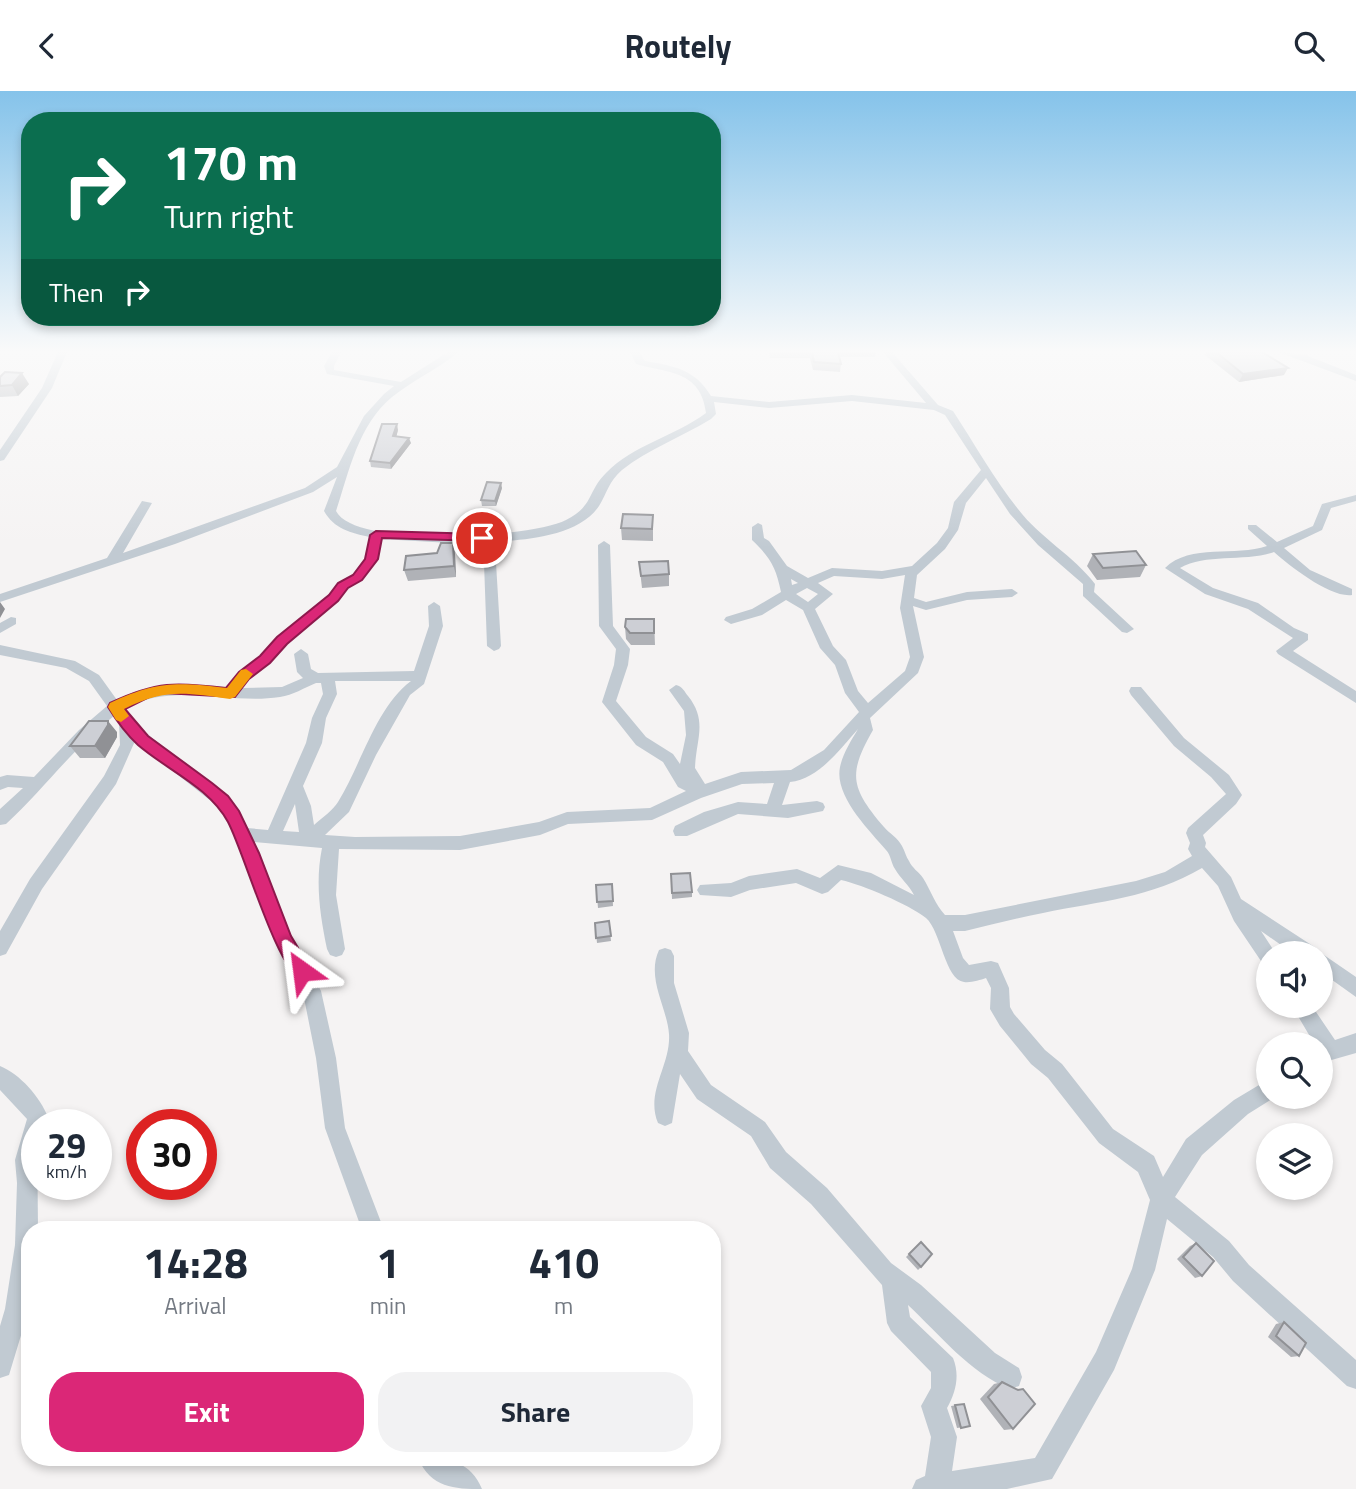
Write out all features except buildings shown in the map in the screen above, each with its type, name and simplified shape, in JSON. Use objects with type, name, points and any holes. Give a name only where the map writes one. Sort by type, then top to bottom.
[{"type":"street","points":[[0,458],[27,417]]},
{"type":"street","points":[[369,417],[349,457],[330,511],[336,522],[344,526],[376,535],[433,543],[502,538],[554,530],[593,506],[602,484],[615,470],[652,446],[709,417]]},
{"type":"street","points":[[952,417],[1022,521],[1082,576],[1089,585],[1087,593],[1127,628]]},
{"type":"street","points":[[0,598],[296,496],[341,468],[349,457]]},
{"type":"street","points":[[731,620],[757,612],[832,572],[907,574],[941,546],[954,528],[960,502],[986,471]]},
{"type":"street","points":[[1356,498],[1325,506],[1318,529],[1254,554],[1196,558],[1171,568],[1209,591],[1253,606],[1289,631],[1303,637],[1283,651],[1356,698]]},
{"type":"street","points":[[113,559],[146,503]]},
{"type":"street","points":[[758,527],[758,540],[765,544],[783,569],[788,595],[808,608],[827,648],[841,663],[852,693],[864,714],[866,730],[855,746],[847,769],[849,786],[878,833],[895,848],[902,866],[916,881],[957,963],[965,974],[991,969],[1000,988],[1000,1009],[1007,1020],[1038,1057],[1055,1071],[1106,1136],[1146,1164],[1161,1200],[1221,1249],[1241,1273],[1356,1377]]},
{"type":"street","points":[[1252,527],[1306,573],[1348,592]]},
{"type":"street","points":[[230,694],[244,675],[265,660],[343,586],[357,578],[372,559],[376,535]]},
{"type":"street","points":[[494,646],[490,563],[493,550],[502,538]]},
{"type":"street","points":[[604,545],[606,626],[622,649],[621,665],[609,702],[641,741],[668,758],[684,783],[701,791]]},
{"type":"street","points":[[783,569],[827,594],[808,608]]},
{"type":"street","points":[[242,834],[332,842],[460,843],[540,828],[568,818],[652,814],[701,791],[741,778],[783,778],[804,771],[829,754],[864,714],[911,673],[917,657],[907,617],[907,574]]},
{"type":"street","points":[[907,600],[926,606],[967,596],[1012,593]]},
{"type":"street","points":[[309,839],[342,808],[405,692],[417,684],[436,626],[434,606]]},
{"type":"street","points":[[0,650],[38,656],[82,670],[102,687],[120,715],[143,740],[222,801],[242,834],[283,940],[312,991],[326,1058],[335,1128],[370,1221]]},
{"type":"street","points":[[273,836],[330,694],[322,678],[304,672],[301,654]]},
{"type":"street","points":[[0,819],[79,738],[120,715],[145,693],[163,688],[190,688],[230,694],[285,691],[322,678],[421,676]]},
{"type":"street","points":[[676,690],[691,710],[693,735],[687,768],[701,791]]},
{"type":"street","points":[[1136,691],[1180,743],[1228,784],[1234,795],[1194,833],[1198,843],[1196,849],[1225,883],[1258,941]]},
{"type":"street","points":[[0,948],[36,884],[110,781],[128,745],[120,715]]},
{"type":"street","points":[[773,810],[783,778]]},
{"type":"street","points":[[0,784],[7,781],[38,783]]},
{"type":"street","points":[[295,786],[307,811],[304,820],[309,839]]},
{"type":"street","points":[[681,831],[710,817],[738,809],[788,812],[817,807]]},
{"type":"street","points":[[332,842],[327,863],[325,896],[336,949]]},
{"type":"street","points":[[706,890],[731,890],[749,883],[797,876],[821,887],[838,872],[876,884],[936,918],[965,923],[1170,879],[1202,859]]},
{"type":"street","points":[[1235,904],[1290,941]]},
{"type":"street","points":[[665,956],[666,983],[679,1033],[678,1054],[669,1076],[665,1116]]},
{"type":"street","points":[[1333,970],[1356,988]]},
{"type":"street","points":[[1333,1050],[1356,1043]]},
{"type":"street","points":[[678,1054],[704,1092],[758,1129],[778,1160],[819,1196],[845,1229],[893,1278],[962,1336],[986,1362],[1010,1377]]},
{"type":"street","points":[[0,1076],[28,1102],[38,1117],[26,1160],[29,1183],[27,1221]]},
{"type":"street","points":[[893,1278],[899,1323],[944,1367],[943,1391],[934,1406],[944,1437],[930,1488],[1043,1471],[1105,1361],[1143,1270],[1161,1200],[1194,1147],[1256,1097]]},
{"type":"street","points":[[0,1366],[17,1308],[21,1280]]},
{"type":"street","points":[[441,1466],[469,1489]]},
{"type":"slow traffic","points":[[121,716],[115,707],[145,693],[163,688],[190,688],[230,694],[246,674]]},
{"type":"route","points":[[302,971],[283,940],[251,853],[233,816],[222,801],[206,787],[143,740],[115,707],[163,688],[190,688],[230,694],[244,675],[265,660],[343,586],[357,578],[372,559],[376,535],[482,538]]}]
